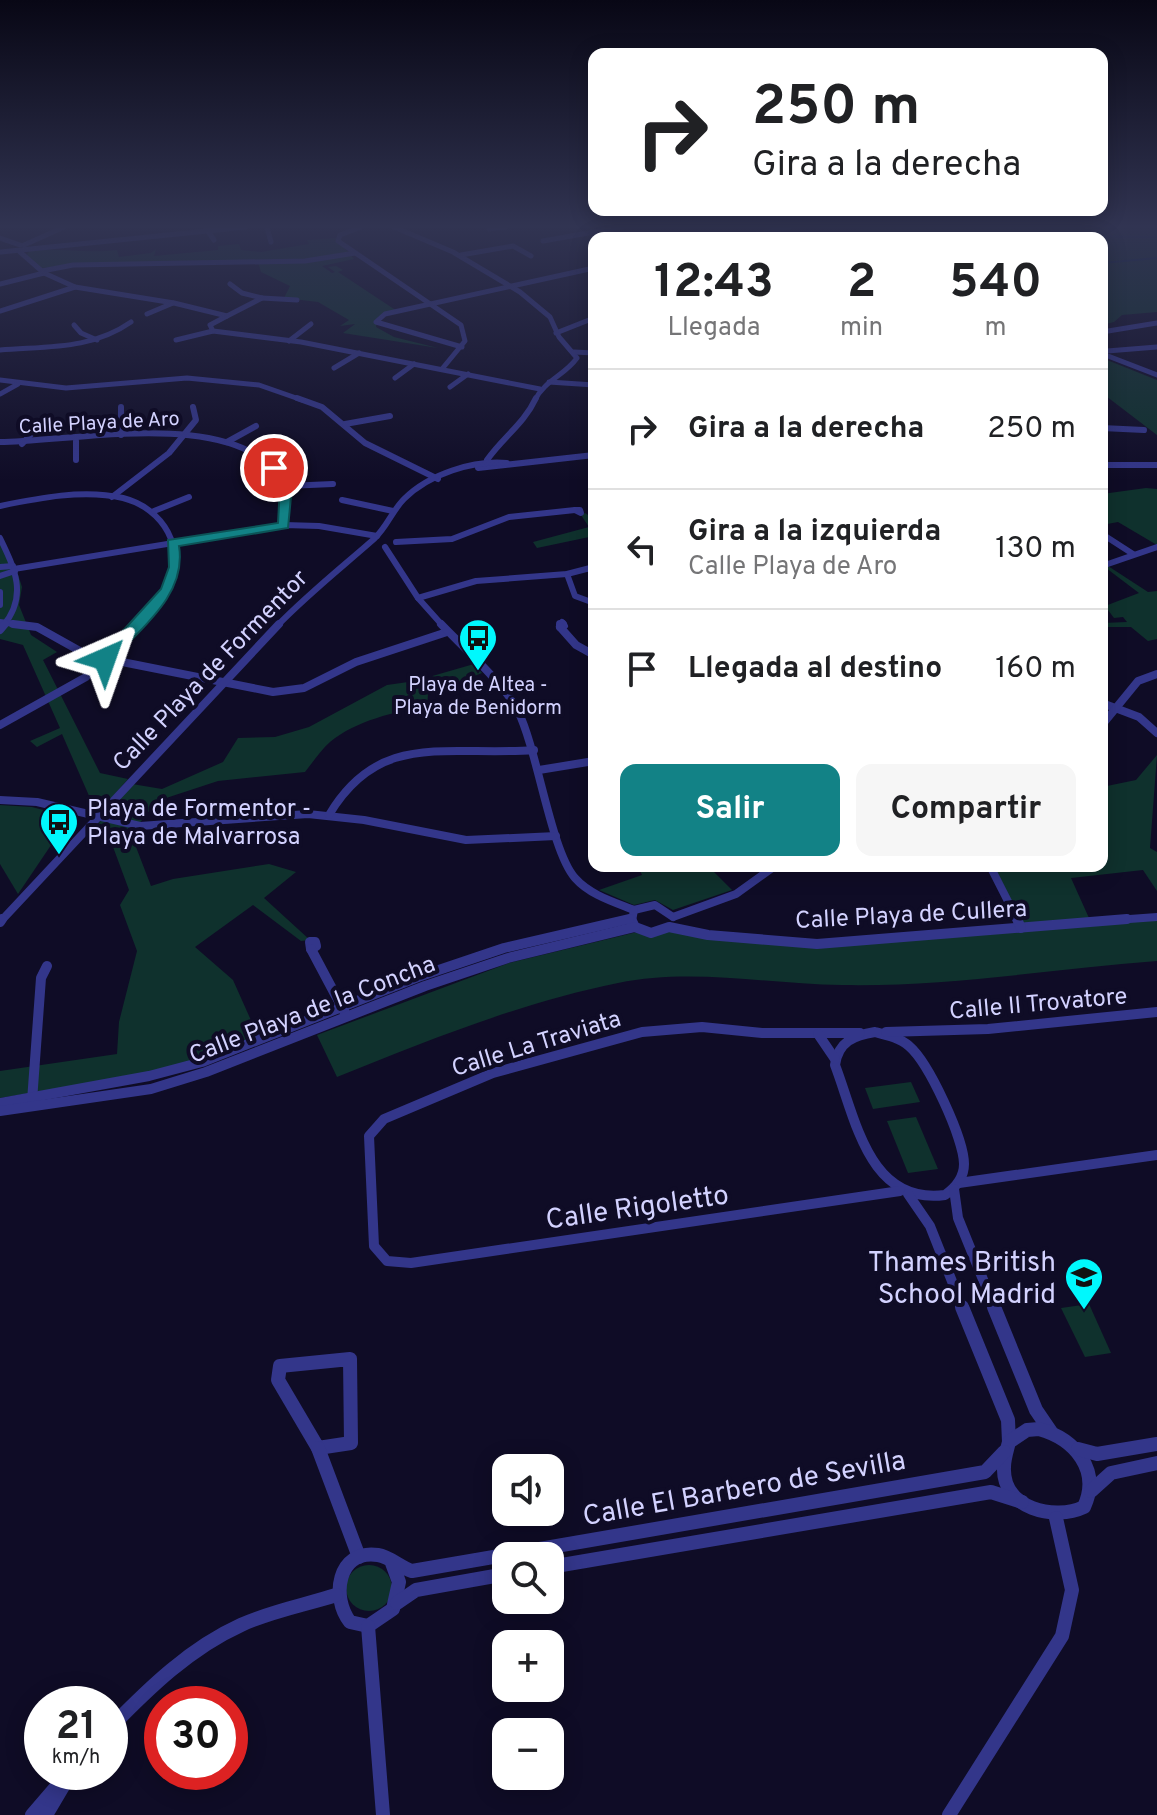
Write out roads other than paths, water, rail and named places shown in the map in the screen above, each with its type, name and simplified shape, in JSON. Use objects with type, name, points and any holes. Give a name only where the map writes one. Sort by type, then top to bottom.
[{"type":"street","points":[[6,312],[19,316]]},
{"type":"street","points":[[147,314],[153,312]]},
{"type":"street","points":[[209,312],[227,316]]},
{"type":"street","points":[[213,331],[210,325],[235,312]]},
{"type":"street","points":[[396,312],[385,314],[376,322],[409,331],[413,337],[426,342],[462,347]]},
{"type":"street","points":[[442,369],[465,341],[461,325],[443,312]]},
{"type":"street","points":[[491,461],[502,439],[526,420],[540,389],[571,367],[577,358],[556,333],[553,319],[543,312]]},
{"type":"street","points":[[556,333],[588,320]]},
{"type":"street","points":[[0,350],[98,341],[131,322]]},
{"type":"street","points":[[1108,331],[1157,323]]},
{"type":"street","points":[[289,341],[311,324]]},
{"type":"street","points":[[74,325],[81,333],[98,341]]},
{"type":"street","points":[[176,340],[213,331],[289,341],[540,389]]},
{"type":"street","points":[[1108,354],[1157,347]]},
{"type":"street","points":[[574,352],[588,353]]},
{"type":"street","points":[[334,368],[359,353]]},
{"type":"street","points":[[1108,355],[1157,375]]},
{"type":"street","points":[[395,378],[414,364]]},
{"type":"street","points":[[450,387],[468,374]]},
{"type":"street","points":[[0,380],[66,388],[158,379],[241,382],[301,397],[345,424],[365,443],[438,479]]},
{"type":"street","points":[[548,382],[588,385]]},
{"type":"street","points":[[0,394],[19,383]]},
{"type":"street","points":[[121,407],[121,435]]},
{"type":"street","points":[[112,497],[150,469],[187,433],[196,420],[193,407]]},
{"type":"street","points":[[345,424],[390,416]]},
{"type":"street","points":[[22,444],[47,417]]},
{"type":"street","points":[[227,442],[256,426]]},
{"type":"street","points":[[1108,428],[1144,430]]},
{"type":"street","name":"Calle Playa de Aro","points":[[0,442],[22,444],[187,433],[227,442],[263,459],[286,486]]},
{"type":"street","points":[[76,441],[76,460]]},
{"type":"street","points":[[342,500],[393,511],[411,493],[438,479],[491,461],[507,463],[588,456]]},
{"type":"street","points":[[1108,465],[1157,465]]},
{"type":"street","points":[[284,525],[286,486],[333,484]]},
{"type":"street","points":[[0,506],[48,496],[112,497],[154,511],[169,529],[176,567],[168,590],[105,659],[59,695],[0,725]]},
{"type":"street","points":[[154,511],[189,497]]},
{"type":"street","name":"Calle Playa de Formentor","points":[[374,539],[452,539],[509,517],[575,510]]},
{"type":"street","name":"Calle Playa de Formentor","points":[[0,922],[101,815],[163,743],[326,578],[374,539],[393,511]]},
{"type":"street","points":[[385,547],[394,539],[387,523]]},
{"type":"street","points":[[0,576],[14,569],[284,525],[319,526],[364,535],[385,547],[418,598],[517,707],[534,750],[564,861],[576,879],[651,933],[736,894],[767,872]]},
{"type":"street","points":[[0,538],[21,586],[18,605],[0,630]]},
{"type":"street","points":[[1108,538],[1133,554]]},
{"type":"street","points":[[1108,564],[1157,547]]},
{"type":"street","points":[[0,567],[14,569]]},
{"type":"street","points":[[418,598],[503,577],[567,574],[588,569]]},
{"type":"street","points":[[567,574],[575,596],[588,601]]},
{"type":"street","points":[[0,592],[0,605]]},
{"type":"street","points":[[4,622],[37,627],[78,651],[105,659],[257,691],[304,688],[356,662],[447,632]]},
{"type":"street","points":[[560,627],[576,645],[588,652]]},
{"type":"street","points":[[1108,717],[1138,681],[1157,674]]},
{"type":"street","points":[[1108,705],[1139,717],[1157,733]]},
{"type":"street","points":[[329,815],[347,783],[364,770],[396,756],[441,750],[477,755],[534,750]]},
{"type":"street","points":[[539,770],[588,762]]},
{"type":"street","points":[[0,800],[37,802],[140,826],[280,814],[329,815],[466,840],[556,836]]},
{"type":"street","points":[[993,872],[1021,928]]},
{"type":"street","points":[[633,919],[649,904],[666,908],[671,922]]},
{"type":"street","name":"Calle Playa de Cullera","points":[[671,922],[708,935],[817,944],[1157,917]]},
{"type":"street","name":"Calle Playa de la Concha","points":[[0,1103],[151,1089],[206,1072],[344,1012],[633,919]]},
{"type":"street","points":[[311,949],[344,1012]]},
{"type":"street","points":[[31,1102],[41,978],[47,966]]},
{"type":"street","name":"Calle Il Trovatore","points":[[922,1033],[1157,1012]]},
{"type":"street","name":"Calle La Traviata","points":[[382,1257],[374,1246],[369,1136],[375,1125],[412,1104],[493,1073],[642,1032],[702,1027],[818,1034],[875,1032]]},
{"type":"street","points":[[875,1032],[922,1033]]},
{"type":"street","points":[[875,1032],[912,1048]]},
{"type":"street","points":[[835,1059],[840,1048],[860,1033]]},
{"type":"street","points":[[922,1033],[912,1038],[912,1048],[962,1148],[964,1166],[956,1186],[958,1218],[1033,1404],[1051,1432],[1075,1448],[1097,1454],[1157,1444]]},
{"type":"street","points":[[818,1034],[835,1059],[874,1166],[882,1178],[904,1193],[930,1226],[1008,1420],[1006,1478],[1022,1502],[1044,1516],[1056,1518],[1078,1512],[1097,1480],[1119,1470],[1157,1463]]},
{"type":"street","name":"Calle Playa de la Concha","points":[[0,1111],[31,1102]]},
{"type":"street","points":[[956,1186],[1157,1155]]},
{"type":"street","points":[[964,1166],[975,1176],[988,1179]]},
{"type":"street","points":[[875,1195],[882,1190],[882,1178]]},
{"type":"street","name":"Calle Rigoletto","points":[[382,1257],[411,1263],[875,1195],[904,1193],[932,1197],[956,1186]]},
{"type":"street","points":[[318,1448],[351,1443],[350,1359],[280,1366],[278,1380],[318,1448],[359,1557]]},
{"type":"street","points":[[1007,1447],[1027,1430],[1051,1432]]},
{"type":"street","name":"Calle El Barbero de Sevilla","points":[[392,1563],[412,1571],[970,1475],[985,1472],[1007,1447]]},
{"type":"street","points":[[1075,1448],[1088,1470],[1090,1494]]},
{"type":"street","name":"Calle El Barbero de Sevilla","points":[[564,1565],[991,1492],[1022,1502]]},
{"type":"street","points":[[949,1815],[1062,1636],[1073,1611],[1072,1574],[1056,1518]]},
{"type":"street","points":[[397,1603],[400,1581],[392,1563],[377,1555],[359,1557],[342,1573],[336,1595],[338,1606],[350,1622],[368,1626],[385,1618],[397,1603],[416,1590],[492,1576]]},
{"type":"street","points":[[128,1709],[150,1686],[191,1653],[242,1625],[336,1595]]},
{"type":"street","points":[[368,1626],[383,1815]]},
{"type":"street","points":[[32,1815],[54,1790]]},
{"type":"street","points":[[46,1815],[60,1790]]},
{"type":"street","points":[[957,1815],[960,1796]]},
{"type":"place","name":"Playa de Altea - Playa de Benidorm","points":[[478,672]]},
{"type":"place","name":"Playa de Formentor - Playa de Malvarrosa","points":[[59,856]]},
{"type":"place","name":"Thames British School Madrid","points":[[1084,1311]]}]
